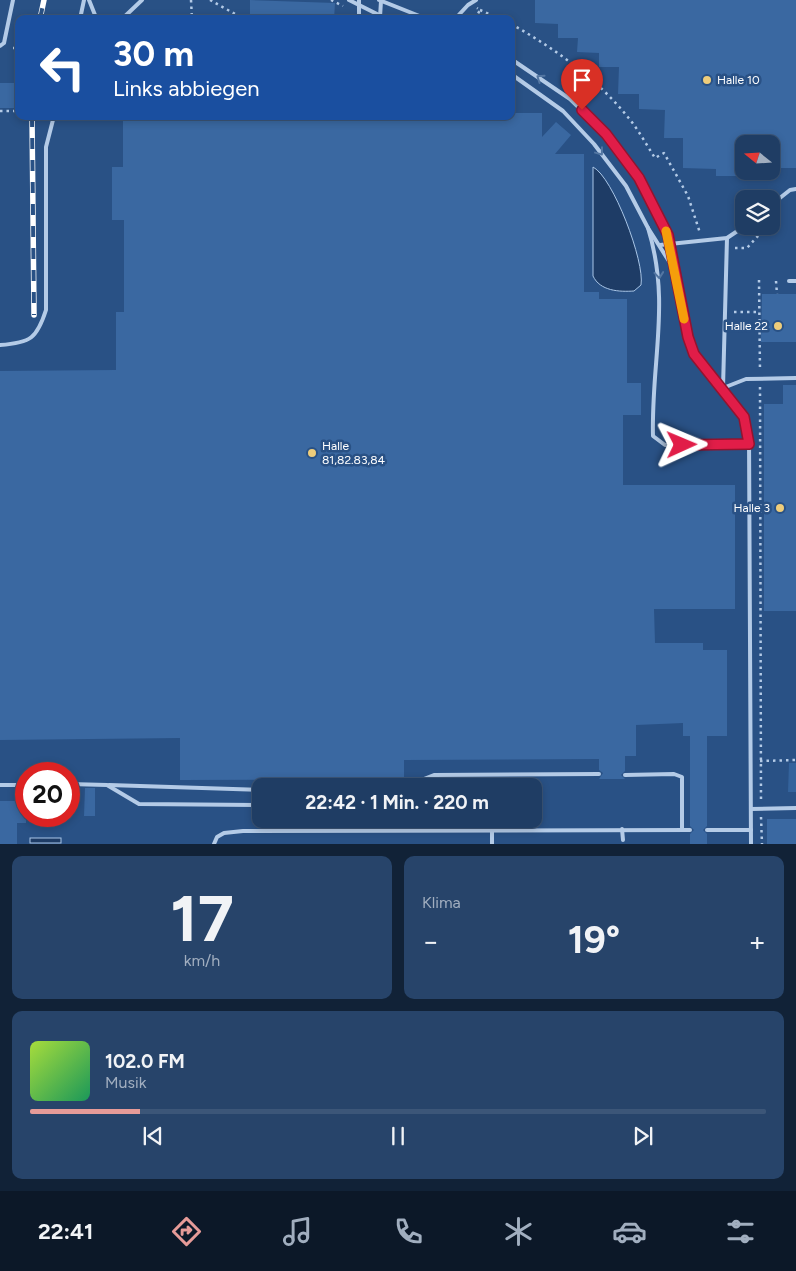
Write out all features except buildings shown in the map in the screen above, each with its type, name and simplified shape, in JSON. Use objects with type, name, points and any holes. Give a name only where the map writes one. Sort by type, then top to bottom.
[{"type":"lane","points":[[0,46],[4,43],[13,0]]},
{"type":"lane","points":[[81,15],[84,0]]},
{"type":"lane","points":[[89,0],[95,15]]},
{"type":"lane","points":[[126,15],[142,0]]},
{"type":"lane","points":[[349,0],[359,2],[377,15]]},
{"type":"lane","points":[[459,15],[476,0]]},
{"type":"lane","points":[[380,15],[380,1],[412,15]]},
{"type":"lane","points":[[359,2],[359,15]]},
{"type":"lane","points":[[515,62],[570,99],[606,134],[639,178],[668,235],[688,337],[694,354],[703,367],[724,388],[744,417],[749,444],[751,844]]},
{"type":"lane","points":[[515,77],[563,111],[594,144],[626,186],[648,228],[674,270]]},
{"type":"lane","points":[[0,344],[25,342],[40,330],[46,310],[46,147],[53,120]]},
{"type":"lane","points":[[780,198],[790,190],[796,189]]},
{"type":"lane","points":[[648,228],[656,255],[661,299],[660,336],[652,403],[653,436],[665,445],[749,444]]},
{"type":"lane","points":[[660,245],[727,238],[735,233]]},
{"type":"lane","points":[[724,388],[727,238]]},
{"type":"lane","points":[[789,281],[796,281]]},
{"type":"lane","points":[[724,388],[746,379],[796,378]]},
{"type":"lane","points":[[426,778],[434,775],[599,774]]},
{"type":"lane","points":[[625,775],[674,774],[682,777],[682,830]]},
{"type":"lane","points":[[80,784],[252,790]]},
{"type":"lane","points":[[0,785],[15,785]]},
{"type":"lane","points":[[107,785],[139,804],[252,805]]},
{"type":"lane","points":[[751,808],[796,808]]},
{"type":"lane","points":[[622,829],[623,840]]},
{"type":"lane","points":[[214,844],[217,837],[224,833],[243,831],[690,830]]},
{"type":"lane","points":[[707,830],[751,830]]},
{"type":"lane","points":[[492,831],[492,844]]},
{"type":"path","points":[[192,0],[192,15]]},
{"type":"path","points":[[210,0],[235,14]]},
{"type":"path","points":[[480,10],[492,15]]},
{"type":"path","points":[[515,26],[550,46],[597,85],[628,117],[655,158],[664,153],[688,196],[702,240]]},
{"type":"path","points":[[0,111],[15,111]]},
{"type":"path","points":[[759,280],[762,844]]},
{"type":"path","points":[[776,281],[776,294]]},
{"type":"path","points":[[725,312],[760,312]]},
{"type":"path","points":[[751,761],[796,760]]},
{"type":"shaded area","points":[[593,167],[610,186],[633,240],[641,274],[641,285],[634,291],[610,290],[600,285],[593,276]]},
{"type":"shaded area","points":[[789,763],[796,763],[796,792],[788,792]]},
{"type":"shaded area","points":[[30,838],[61,838],[61,843],[30,843]]},
{"type":"railway","points":[[41,15],[44,0]]},
{"type":"railway","points":[[32,120],[34,315]]},
{"type":"slow traffic","points":[[666,231],[684,319]]},
{"type":"place","name":"Halle 10","points":[[707,80]]},
{"type":"place","name":"Halle 22","points":[[778,326]]},
{"type":"place","name":"Halle 81,82.83,84","points":[[312,453]]},
{"type":"place","name":"Halle 3","points":[[780,508]]},
{"type":"route","points":[[582,110],[606,134],[639,178],[668,235],[688,337],[694,354],[703,367],[736,403],[744,417],[749,436],[749,444],[682,445]]}]
